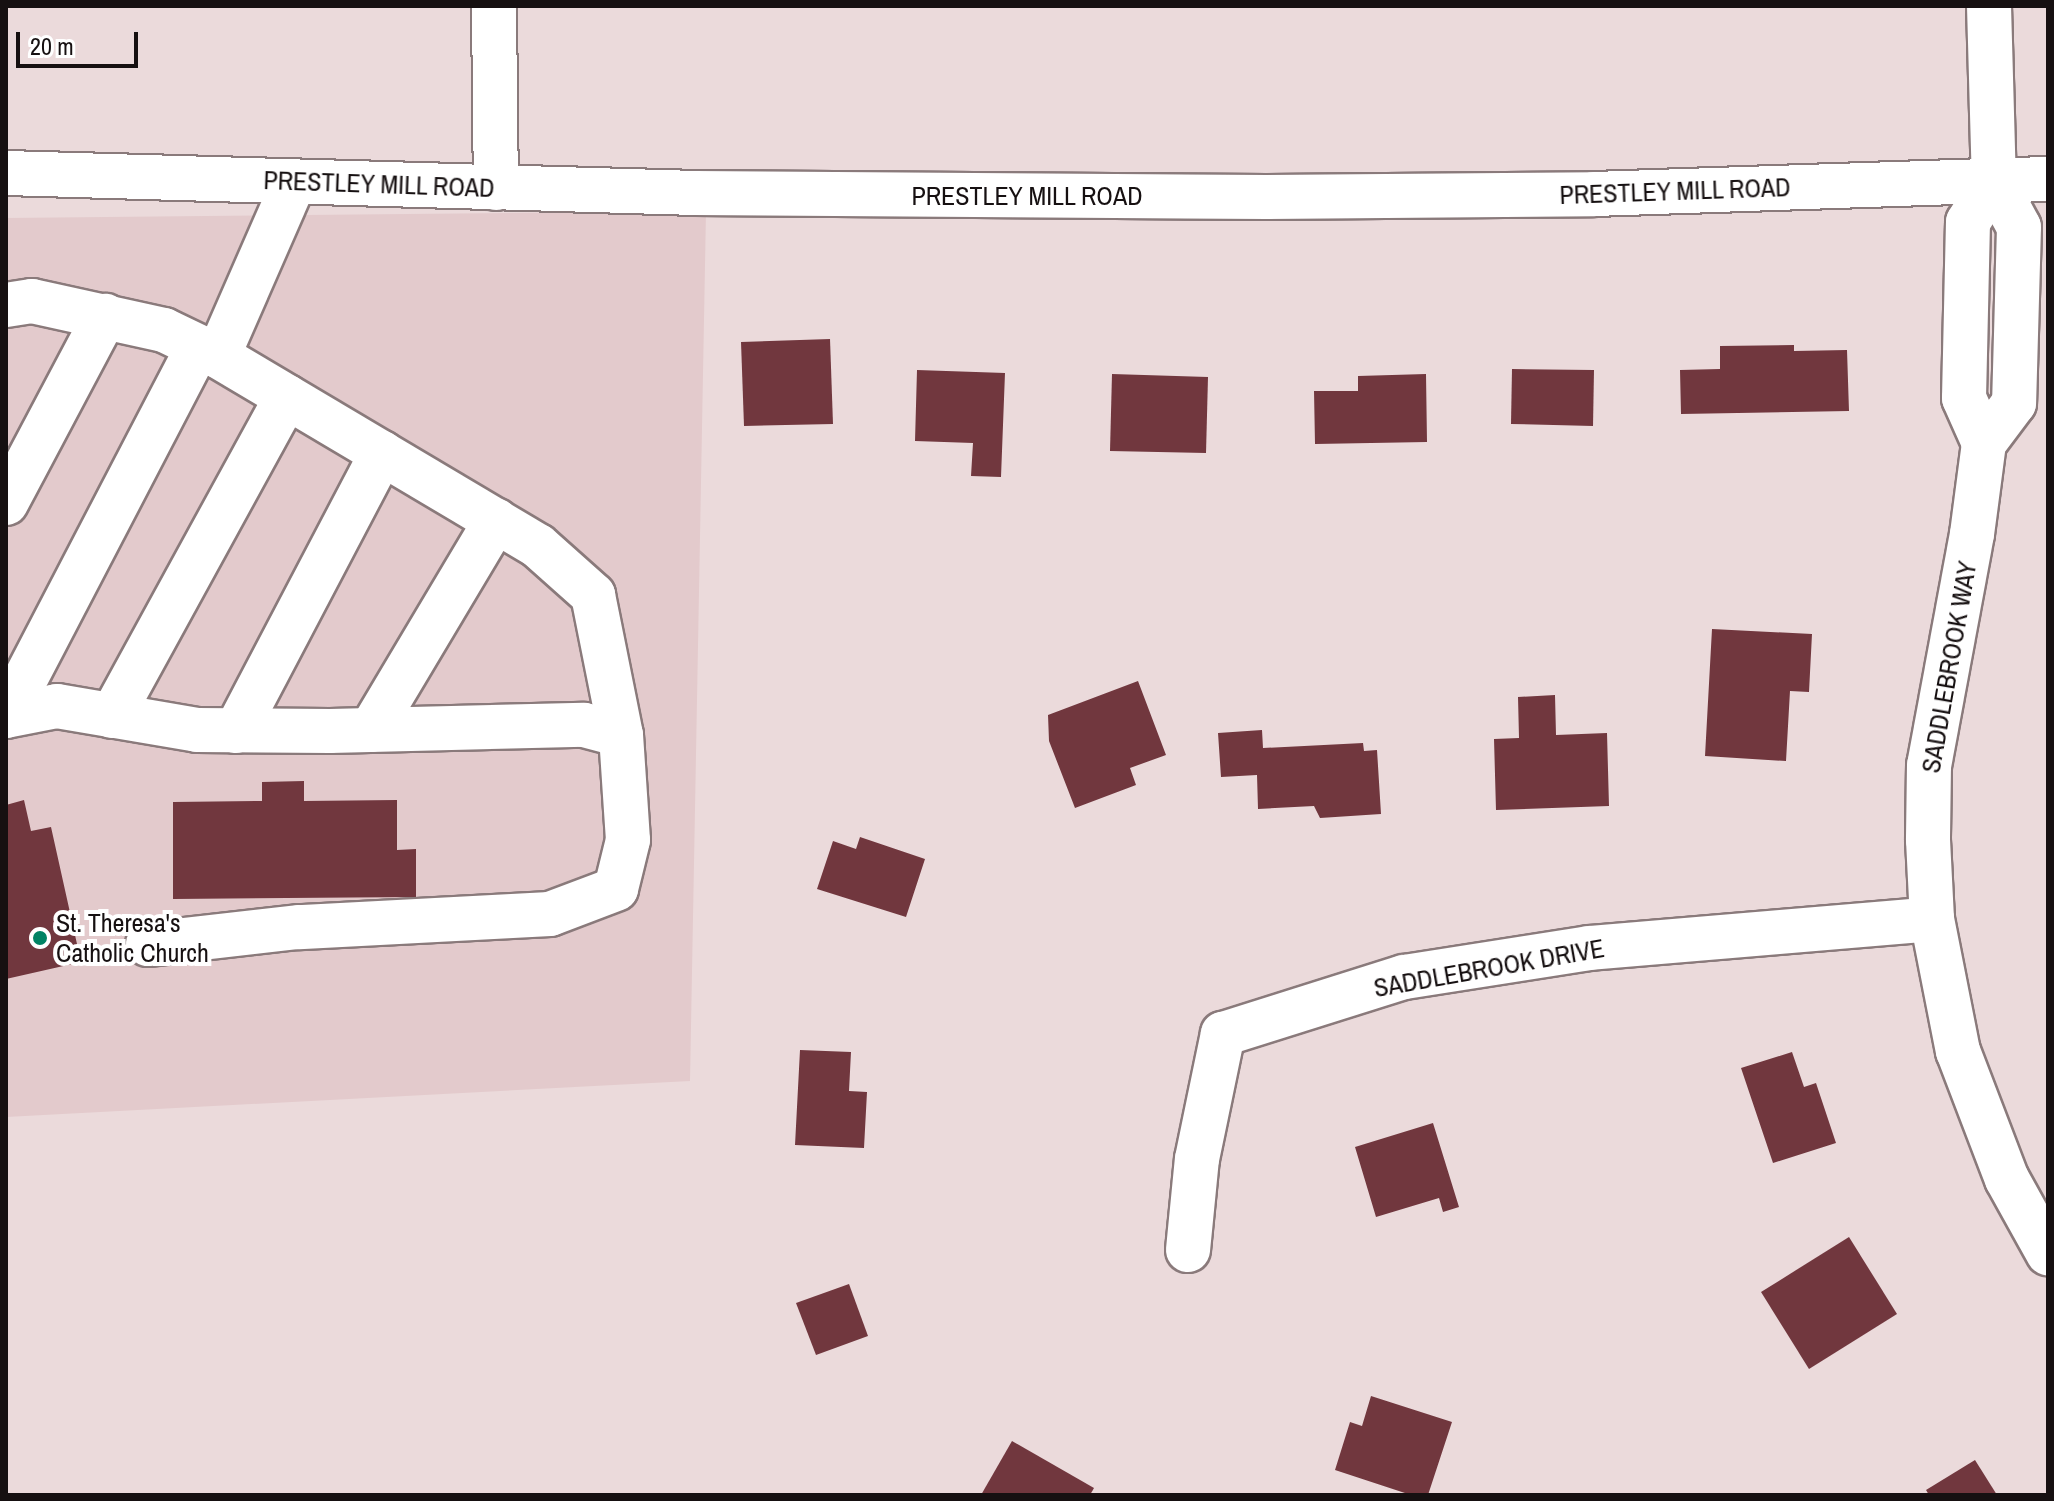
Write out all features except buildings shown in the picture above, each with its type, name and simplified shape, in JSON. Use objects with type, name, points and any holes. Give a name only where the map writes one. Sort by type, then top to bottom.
[{"type":"street","points":[[494,6],[496,188]]},
{"type":"street","points":[[1989,6],[1994,181]]},
{"type":"street","name":"PRESTLEY MILL ROAD","points":[[6,173],[711,193],[1267,197],[1594,194],[2048,179]]},
{"type":"street","name":"SADDLEBROOK WAY","points":[[1994,181],[2019,227],[2014,403],[1984,443],[1972,534],[1929,765],[1932,919],[1958,1051],[2007,1179],[2048,1253]]},
{"type":"street","points":[[6,716],[208,351],[294,182]]},
{"type":"street","points":[[6,305],[32,301],[105,316],[164,330],[208,351],[538,546],[593,595],[621,735],[628,840],[616,889],[550,914],[298,927],[148,944]]},
{"type":"street","points":[[6,503],[105,316]]},
{"type":"street","points":[[112,716],[287,397]]},
{"type":"street","points":[[236,731],[382,453]]},
{"type":"street","points":[[371,730],[496,520]]},
{"type":"street","points":[[6,716],[57,706],[197,730],[584,725],[621,735]]},
{"type":"street","name":"SADDLEBROOK DRIVE","points":[[1188,1250],[1197,1159],[1223,1034],[1420,975],[1589,948],[1932,919]]},
{"type":"shaded area","points":[[706,211],[690,1081],[6,1117],[6,218]]},
{"type":"place","name":"St. Theresa's Catholic Church","points":[[40,938]]}]
